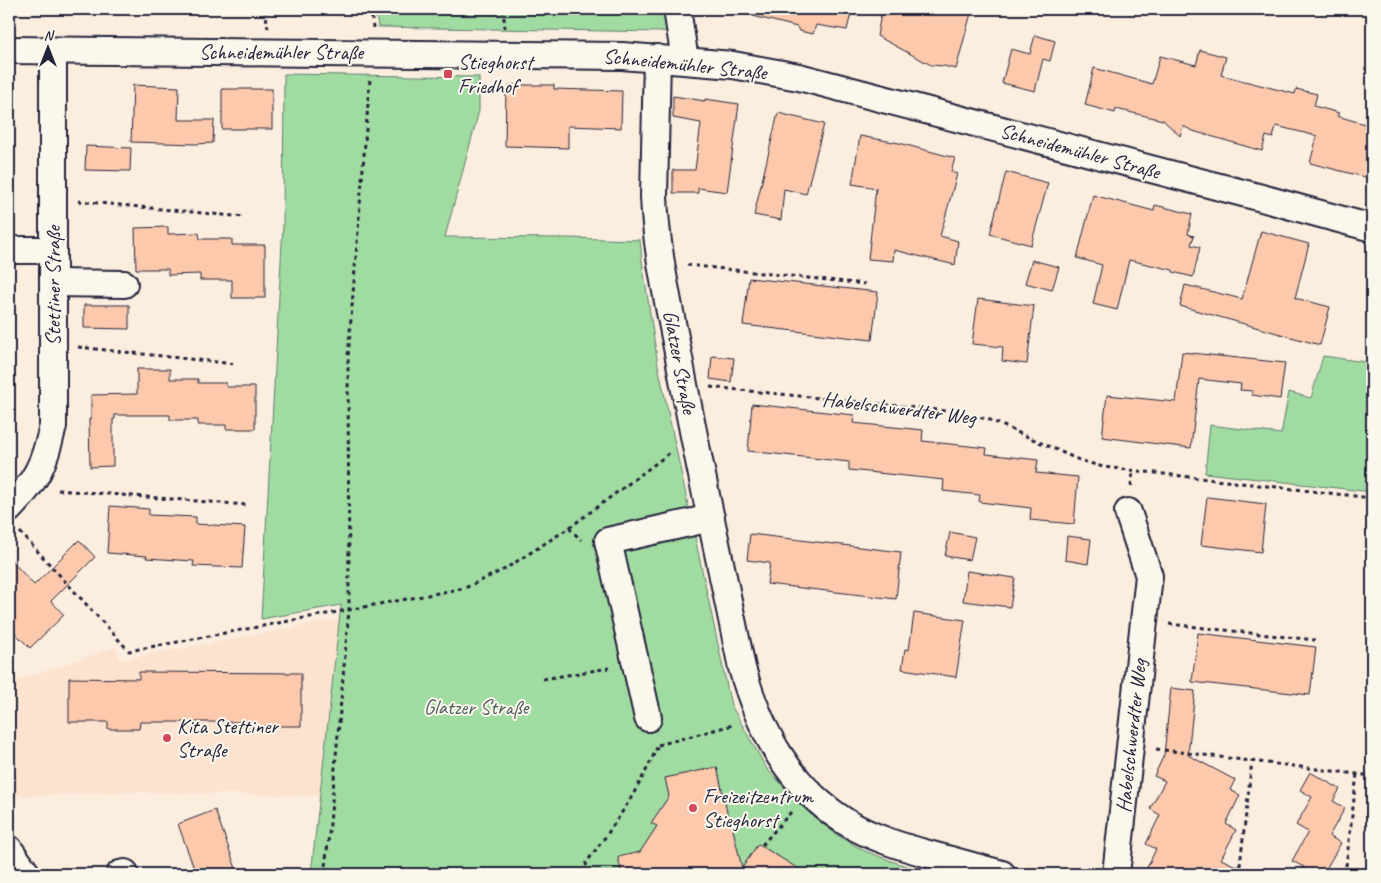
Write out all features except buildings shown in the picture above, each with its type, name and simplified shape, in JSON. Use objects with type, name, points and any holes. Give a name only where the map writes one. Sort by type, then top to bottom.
[{"type":"street","points":[[677,9],[685,60]]},
{"type":"street","name":"Schneidemühler Straße","points":[[9,50],[372,52],[622,56],[733,65],[798,78],[1372,228]]},
{"type":"street","name":"Stettiner Straße","points":[[12,518],[20,497],[35,480],[47,451],[52,426],[52,51]]},
{"type":"street","name":"Glatzer Straße","points":[[657,58],[654,196],[661,262],[742,668],[759,718],[776,750],[796,779],[826,808],[848,823],[906,848],[1002,874]]},
{"type":"street","points":[[9,250],[52,250]]},
{"type":"street","points":[[52,283],[124,284]]},
{"type":"street","name":"Habelschwerdter Weg","points":[[1116,874],[1149,576],[1128,512]]},
{"type":"street","points":[[648,718],[608,541],[711,518]]},
{"type":"street","points":[[9,849],[27,874]]},
{"type":"path","points":[[324,874],[349,610],[348,357],[372,52]]},
{"type":"path","points":[[52,199],[244,217]]},
{"type":"path","points":[[661,262],[865,284]]},
{"type":"path","points":[[53,344],[235,364]]},
{"type":"path","name":"Habelschwerdter Weg","points":[[684,384],[939,410],[988,419],[1079,460],[1103,467],[1372,498]]},
{"type":"path","points":[[12,518],[130,651],[466,588],[505,569],[569,528],[694,435]]},
{"type":"path","points":[[35,480],[56,490],[247,505]]},
{"type":"path","points":[[1268,480],[1268,485]]},
{"type":"path","points":[[1144,621],[1315,640]]},
{"type":"path","points":[[543,678],[636,664]]},
{"type":"path","points":[[588,874],[586,863],[613,826],[652,760],[658,745],[648,718]]},
{"type":"path","points":[[658,745],[759,718]]},
{"type":"path","points":[[1130,746],[1372,776]]},
{"type":"path","points":[[1238,874],[1252,761]]},
{"type":"path","points":[[1345,874],[1357,774]]},
{"type":"path","points":[[762,845],[809,791]]},
{"type":"shaded area","name":"Kita Stettiner Straße","points":[[339,619],[319,796],[122,792],[9,797],[9,683],[116,647],[120,660]]},
{"type":"green space","points":[[375,9],[689,9],[692,25],[661,32],[378,27]]},
{"type":"green space","points":[[284,74],[479,77],[479,111],[445,237],[640,240],[658,365],[731,705],[767,769],[808,811],[837,835],[865,851],[913,868],[912,874],[311,874],[341,605],[261,619],[283,225]]},
{"type":"green space","points":[[1323,356],[1372,363],[1372,492],[1205,473],[1210,425],[1281,434],[1289,392],[1311,398]]},
{"type":"place","name":"Stieghorst Friedhof","points":[[448,74]]},
{"type":"place","name":"Kita Stettiner Straße","points":[[167,738]]},
{"type":"place","name":"Freizeitzentrum Stieghorst","points":[[693,808]]}]
